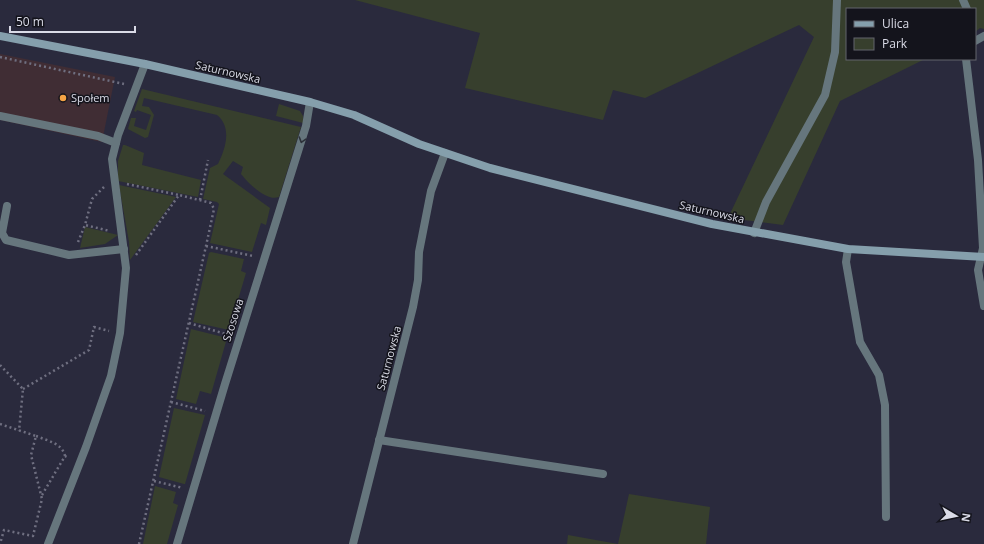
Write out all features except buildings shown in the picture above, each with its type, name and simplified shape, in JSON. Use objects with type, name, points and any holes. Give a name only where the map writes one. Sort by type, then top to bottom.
[{"type":"street","points":[[754,233],[766,202],[825,95],[835,52],[837,0]]},
{"type":"street","name":"Saturnowska","points":[[0,36],[144,64],[310,102],[354,115],[419,144],[490,168],[584,193],[712,224],[754,233],[848,249],[982,257]]},
{"type":"street","points":[[966,60],[978,160],[983,248],[978,270],[984,306]]},
{"type":"street","points":[[48,544],[81,461],[111,376],[120,333],[126,268],[112,159],[116,143],[144,64]]},
{"type":"street","name":"Szosowa","points":[[177,544],[239,338],[306,126],[310,102]]},
{"type":"street","points":[[0,116],[92,135],[116,143]]},
{"type":"street","name":"Saturnowska","points":[[353,544],[413,307],[418,280],[419,252],[432,191],[445,153]]},
{"type":"street","points":[[7,206],[2,233],[6,240],[68,255],[124,249]]},
{"type":"street","points":[[848,249],[846,262],[860,342],[879,375],[885,405],[886,517]]},
{"type":"street","points":[[379,440],[603,474]]},
{"type":"path","points":[[0,57],[120,81],[125,84]]},
{"type":"path","points":[[200,200],[208,160]]},
{"type":"path","points":[[78,240],[85,224],[92,199],[109,182],[200,200],[211,203],[214,209],[139,544]]},
{"type":"path","points":[[126,268],[179,195]]},
{"type":"path","points":[[85,224],[122,234]]},
{"type":"path","points":[[206,246],[264,259]]},
{"type":"path","points":[[189,323],[239,338]]},
{"type":"path","points":[[23,389],[89,350],[94,327],[120,333]]},
{"type":"path","points":[[0,365],[23,389],[19,431]]},
{"type":"path","points":[[171,402],[216,414]]},
{"type":"path","points":[[0,424],[36,436],[58,445],[63,449],[65,456],[41,495]]},
{"type":"path","points":[[0,544],[2,529],[33,536],[42,499],[31,455],[36,436]]},
{"type":"path","points":[[65,456],[81,461]]},
{"type":"path","points":[[154,481],[193,491]]},
{"type":"shaded area","points":[[0,54],[115,77],[102,142],[0,120]]},
{"type":"green space","points":[[355,0],[984,0],[984,29],[980,28],[976,31],[976,8],[846,8],[846,60],[923,60],[840,101],[783,225],[728,218],[814,37],[799,25],[645,98],[613,90],[603,120],[465,88],[480,33]]},
{"type":"green space","points":[[142,89],[301,127],[279,197],[269,197],[258,191],[241,174],[243,167],[233,161],[223,174],[270,208],[266,225],[261,223],[252,252],[210,243],[219,204],[217,202],[203,199],[210,168],[218,164],[225,145],[226,132],[225,125],[222,120],[217,115],[144,98],[142,106],[149,107],[154,115],[148,137],[145,138],[128,129],[131,118],[136,118],[134,126],[146,130],[151,115],[137,110],[136,112],[134,111]]},
{"type":"green space","points":[[279,104],[300,111],[303,116],[303,123],[276,116]]},
{"type":"green space","points":[[123,145],[144,153],[142,165],[201,180],[198,197],[118,181],[118,161]]},
{"type":"green space","points":[[119,185],[176,197],[130,260],[129,242]]},
{"type":"green space","points":[[85,227],[118,235],[105,244],[80,248]]},
{"type":"green space","points":[[211,252],[244,259],[241,271],[246,273],[229,330],[193,322],[209,253]]},
{"type":"green space","points":[[191,329],[227,338],[211,394],[200,391],[196,404],[176,399]]},
{"type":"green space","points":[[174,408],[205,415],[185,484],[159,477]]},
{"type":"green space","points":[[155,486],[176,492],[173,503],[178,505],[167,544],[143,544]]},
{"type":"green space","points":[[629,494],[710,507],[706,544],[618,544]]},
{"type":"green space","points":[[568,535],[618,544],[567,544]]},
{"type":"place","name":"Społem","points":[[63,98]]}]
